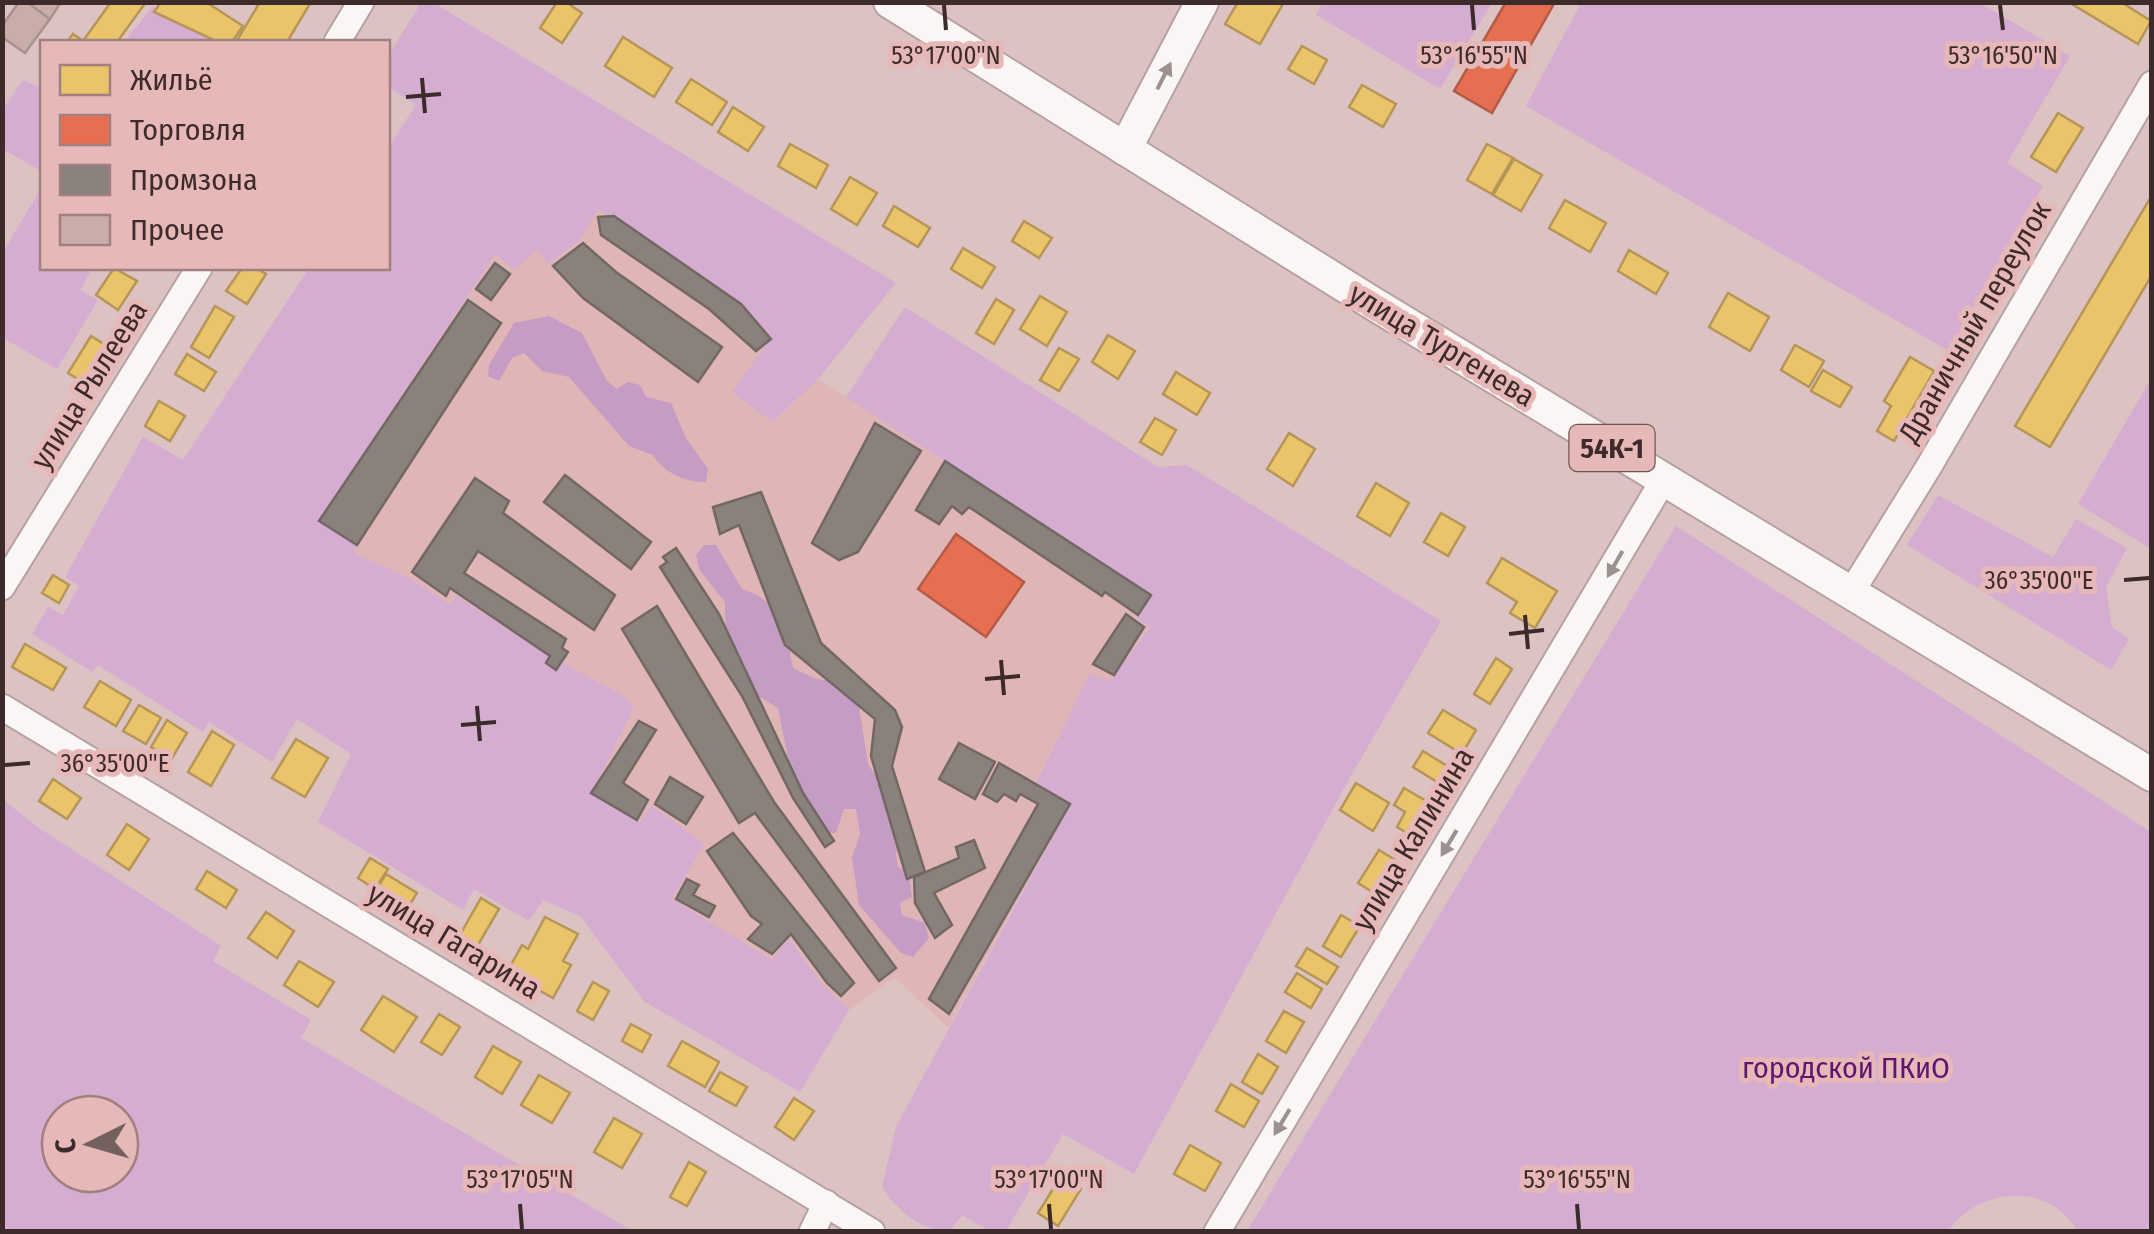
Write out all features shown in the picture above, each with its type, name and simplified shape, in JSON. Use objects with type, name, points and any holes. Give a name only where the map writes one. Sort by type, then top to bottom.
[{"type":"main road","name":"улица Тургенева","points":[[890,2],[1124,149],[2152,774]]},
{"type":"main road","points":[[1124,149],[1202,2]]},
{"type":"street","points":[[338,40],[362,2]]},
{"type":"street","name":"Драничный переулок","points":[[1852,591],[2152,84]]},
{"type":"street","name":"улица Рылеева","points":[[2,588],[198,270]]},
{"type":"street","name":"улица Калинина","points":[[1217,1232],[1664,479]]},
{"type":"street","name":"улица Гагарина","points":[[2,707],[872,1232]]},
{"type":"street","points":[[812,1232],[826,1204]]},
{"type":"shaded area","points":[[598,208],[741,304],[772,337],[773,422],[818,379],[1151,595],[1150,626],[1110,682],[1089,675],[1036,782],[1070,804],[948,1028],[895,977],[849,1010],[824,987],[790,940],[772,961],[671,899],[653,807],[641,822],[591,793],[634,708],[626,697],[542,652],[456,596],[451,605],[408,578],[354,553],[319,521],[495,254],[537,248],[548,264],[580,240]]},
{"type":"shaded area","points":[[549,316],[582,333],[607,381],[617,389],[628,382],[640,385],[646,397],[671,403],[686,438],[708,469],[706,482],[676,475],[662,467],[653,455],[629,446],[569,377],[542,371],[524,353],[512,358],[499,381],[488,376],[489,365],[514,323]]},
{"type":"shaded area","points":[[704,545],[716,545],[742,589],[776,610],[785,629],[793,668],[816,679],[842,682],[858,700],[868,764],[903,816],[896,855],[898,867],[909,873],[912,897],[900,903],[902,915],[925,923],[929,938],[913,957],[901,953],[859,905],[852,857],[860,834],[856,809],[844,809],[836,833],[823,833],[795,794],[778,708],[745,688],[726,639],[725,602],[700,571],[696,555]]},
{"type":"green space","points":[[1323,2],[1492,3],[1440,89],[1316,15]]},
{"type":"green space","points":[[421,3],[434,3],[896,283],[818,379],[773,422],[732,392],[772,337],[741,304],[598,209],[580,240],[548,264],[537,249],[515,270],[495,254],[319,521],[357,545],[354,553],[409,578],[451,605],[456,595],[542,652],[626,697],[634,707],[592,793],[640,822],[652,806],[704,844],[672,899],[772,960],[789,939],[824,987],[849,1010],[800,1092],[645,1002],[580,916],[543,900],[529,921],[474,889],[463,910],[318,822],[351,754],[297,719],[272,762],[209,722],[203,732],[98,665],[92,672],[32,634],[48,607],[63,615],[79,586],[65,577],[143,437],[183,460],[308,270],[390,270],[390,145],[416,105],[390,88],[390,53]]},
{"type":"green space","points":[[1581,3],[1980,3],[2070,56],[2007,163],[2043,186],[1949,351],[1526,106]]},
{"type":"green space","points":[[153,6],[215,40],[126,40]]},
{"type":"green space","points":[[23,80],[40,88],[40,171],[3,149],[3,109]]},
{"type":"green space","points":[[40,190],[40,270],[92,270],[80,290],[98,300],[57,369],[3,338],[3,252]]},
{"type":"green space","points":[[905,307],[1158,467],[1187,465],[1441,621],[1348,781],[1134,1174],[1063,1134],[1006,1231],[990,1231],[962,1215],[950,1231],[929,1227],[903,1211],[882,1187],[896,1127],[1070,805],[1036,783],[1089,674],[1110,681],[1150,627],[1136,618],[1151,595],[846,397]]},
{"type":"green space","points":[[2151,379],[2152,541],[2148,547],[2078,504]]},
{"type":"green space","points":[[1938,495],[2053,557],[2076,519],[2127,548],[2106,587],[2112,627],[2129,639],[2111,670],[1907,545]]},
{"type":"green space","name":"городской ПКиО","points":[[1676,526],[2151,832],[2151,1231],[2077,1231],[2050,1204],[2032,1197],[2013,1196],[1977,1206],[1948,1232],[1247,1231]]},
{"type":"green space","points":[[2,799],[39,828],[221,946],[213,961],[311,1020],[301,1038],[633,1231],[3,1231]]},
{"type":"building: Жильё","points":[[111,2],[146,2],[118,40],[84,40]]},
{"type":"building: Жильё","points":[[161,2],[206,2],[243,26],[233,40],[214,40],[154,12]]},
{"type":"building: Жильё","points":[[260,2],[311,2],[288,40],[237,40]]},
{"type":"building: Жильё","points":[[557,2],[566,2],[582,13],[562,43],[540,28]]},
{"type":"building: Жильё","points":[[1238,2],[1284,2],[1260,44],[1225,24]]},
{"type":"building: Жильё","points":[[2121,2],[2151,21],[2138,44],[2072,4]]},
{"type":"building: Жильё","points":[[623,37],[672,68],[654,97],[605,66]]},
{"type":"building: Жильё","points":[[1302,46],[1327,60],[1314,84],[1288,69]]},
{"type":"building: Жильё","points":[[691,79],[727,102],[712,125],[676,102]]},
{"type":"building: Жильё","points":[[1362,85],[1396,104],[1383,127],[1349,107]]},
{"type":"building: Жильё","points":[[733,107],[764,127],[748,151],[718,132]]},
{"type":"building: Жильё","points":[[2058,113],[2083,128],[2056,172],[2031,157]]},
{"type":"building: Жильё","points":[[790,144],[828,165],[816,188],[778,166]]},
{"type":"building: Жильё","points":[[1487,144],[1513,158],[1492,194],[1467,180]]},
{"type":"building: Жильё","points":[[1514,159],[1542,175],[1521,211],[1493,195]]},
{"type":"building: Жильё","points":[[850,177],[877,193],[857,225],[831,209]]},
{"type":"building: Жильё","points":[[2152,195],[2152,275],[2050,447],[2015,426]]},
{"type":"building: Жильё","points":[[1565,200],[1606,223],[1590,252],[1549,228]]},
{"type":"building: Жильё","points":[[894,206],[930,228],[918,247],[883,226]]},
{"type":"building: Жильё","points":[[1024,221],[1052,238],[1039,258],[1012,241]]},
{"type":"building: Жильё","points":[[963,248],[995,267],[982,288],[951,269]]},
{"type":"building: Жильё","points":[[1629,250],[1668,273],[1656,294],[1618,271]]},
{"type":"building: Жильё","points":[[113,270],[137,281],[118,310],[96,295]]},
{"type":"building: Жильё","points":[[241,270],[266,274],[247,304],[226,291]]},
{"type":"building: Жильё","points":[[1728,293],[1769,317],[1750,351],[1709,327]]},
{"type":"building: Жильё","points":[[1040,296],[1067,312],[1047,346],[1020,329]]},
{"type":"building: Жильё","points":[[996,299],[1014,310],[994,344],[976,333]]},
{"type":"building: Жильё","points":[[215,306],[234,317],[209,358],[191,347]]},
{"type":"building: Жильё","points":[[1108,335],[1135,351],[1118,379],[1092,362]]},
{"type":"building: Жильё","points":[[91,336],[112,349],[89,386],[68,373]]},
{"type":"building: Жильё","points":[[1795,345],[1824,361],[1809,387],[1781,370]]},
{"type":"building: Жильё","points":[[1059,348],[1079,359],[1059,391],[1040,380]]},
{"type":"building: Жильё","points":[[187,354],[216,372],[204,391],[175,374]]},
{"type":"building: Жильё","points":[[1910,357],[1934,371],[1894,441],[1877,431],[1891,406],[1884,401]]},
{"type":"building: Жильё","points":[[1823,370],[1852,387],[1840,407],[1811,391]]},
{"type":"building: Жильё","points":[[1176,372],[1210,393],[1197,415],[1163,394]]},
{"type":"building: Жильё","points":[[159,401],[185,416],[170,441],[145,426]]},
{"type":"building: Жильё","points":[[1155,418],[1176,430],[1162,455],[1140,442]]},
{"type":"building: Жильё","points":[[1289,433],[1315,449],[1293,486],[1267,469]]},
{"type":"building: Жильё","points":[[1376,483],[1409,503],[1390,536],[1357,516]]},
{"type":"building: Жильё","points":[[1441,513],[1465,527],[1448,556],[1424,542]]},
{"type":"building: Жильё","points":[[1502,558],[1557,591],[1535,628],[1510,613],[1517,602],[1487,583]]},
{"type":"building: Жильё","points":[[53,575],[69,585],[59,603],[42,593]]},
{"type":"building: Жильё","points":[[25,644],[66,668],[53,690],[12,667]]},
{"type":"building: Жильё","points":[[1496,658],[1512,669],[1490,704],[1474,694]]},
{"type":"building: Жильё","points":[[100,681],[131,700],[116,726],[84,707]]},
{"type":"building: Жильё","points":[[139,705],[161,718],[146,744],[123,731]]},
{"type":"building: Жильё","points":[[1443,710],[1476,730],[1462,754],[1428,733]]},
{"type":"building: Жильё","points":[[167,720],[187,733],[171,760],[151,747]]},
{"type":"building: Жильё","points":[[212,731],[234,745],[211,786],[188,772]]},
{"type":"building: Жильё","points":[[296,739],[328,758],[305,797],[272,778]]},
{"type":"building: Жильё","points":[[1423,751],[1452,769],[1442,785],[1413,767]]},
{"type":"building: Жильё","points":[[53,779],[81,798],[67,819],[39,801]]},
{"type":"building: Жильё","points":[[1356,783],[1389,803],[1373,831],[1340,810]]},
{"type":"building: Жильё","points":[[1404,788],[1433,805],[1414,837],[1397,827],[1405,812],[1394,805]]},
{"type":"building: Жильё","points":[[127,824],[149,839],[129,870],[107,855]]},
{"type":"building: Жильё","points":[[1379,850],[1397,861],[1376,894],[1358,883]]},
{"type":"building: Жильё","points":[[370,858],[388,869],[375,889],[358,878]]},
{"type":"building: Жильё","points":[[207,871],[237,890],[226,908],[196,889]]},
{"type":"building: Жильё","points":[[386,874],[417,893],[407,909],[376,890]]},
{"type":"building: Жильё","points":[[481,898],[499,909],[475,950],[457,940]]},
{"type":"building: Жильё","points":[[266,912],[294,931],[277,958],[248,938]]},
{"type":"building: Жильё","points":[[1341,915],[1360,926],[1341,957],[1323,946]]},
{"type":"building: Жильё","points":[[545,917],[578,934],[563,961],[571,965],[553,998],[507,972],[522,945],[528,949]]},
{"type":"building: Жильё","points":[[1307,948],[1338,967],[1327,984],[1296,966]]},
{"type":"building: Жильё","points":[[299,961],[334,982],[318,1007],[284,985]]},
{"type":"building: Жильё","points":[[1297,973],[1322,989],[1311,1008],[1285,992]]},
{"type":"building: Жильё","points":[[593,982],[609,991],[593,1020],[577,1011]]},
{"type":"building: Жильё","points":[[383,996],[417,1017],[394,1052],[361,1030]]},
{"type":"building: Жильё","points":[[1284,1011],[1304,1022],[1286,1053],[1266,1041]]},
{"type":"building: Жильё","points":[[439,1014],[460,1027],[442,1055],[421,1042]]},
{"type":"building: Жильё","points":[[631,1024],[651,1035],[642,1052],[622,1041]]},
{"type":"building: Жильё","points":[[682,1041],[719,1062],[705,1087],[668,1066]]},
{"type":"building: Жильё","points":[[493,1046],[521,1062],[502,1094],[475,1077]]},
{"type":"building: Жильё","points":[[1258,1054],[1278,1067],[1262,1094],[1242,1082]]},
{"type":"building: Жильё","points":[[720,1072],[747,1087],[736,1106],[709,1091]]},
{"type":"building: Жильё","points":[[539,1075],[570,1093],[552,1123],[521,1105]]},
{"type":"building: Жильё","points":[[1231,1084],[1259,1101],[1244,1127],[1216,1111]]},
{"type":"building: Жильё","points":[[794,1098],[814,1111],[794,1140],[775,1127]]},
{"type":"building: Жильё","points":[[614,1118],[642,1134],[622,1168],[594,1152]]},
{"type":"building: Жильё","points":[[1190,1145],[1221,1163],[1205,1191],[1174,1174]]},
{"type":"building: Жильё","points":[[689,1162],[706,1172],[687,1206],[670,1197]]},
{"type":"building: Жильё","points":[[1061,1176],[1081,1189],[1058,1226],[1038,1213]]},
{"type":"building: Торговля","points":[[1506,2],[1555,2],[1492,113],[1454,91]]},
{"type":"building: Торговля","points":[[956,534],[1024,582],[986,637],[918,589]]},
{"type":"building: Промзона","points":[[614,216],[741,304],[771,339],[756,351],[709,309],[601,235],[598,217]]},
{"type":"building: Промзона","points":[[583,243],[616,272],[722,347],[698,382],[583,298],[553,266]]},
{"type":"building: Промзона","points":[[495,263],[510,274],[491,300],[476,289]]},
{"type":"building: Промзона","points":[[468,300],[501,323],[357,545],[319,521]]},
{"type":"building: Промзона","points":[[875,423],[921,451],[858,552],[839,560],[812,543]]},
{"type":"building: Промзона","points":[[945,461],[1151,595],[1138,615],[1105,592],[1102,596],[969,507],[962,514],[952,506],[939,524],[916,510]]},
{"type":"building: Промзона","points":[[565,475],[651,542],[631,569],[544,502]]},
{"type":"building: Промзона","points":[[475,478],[509,501],[503,513],[615,595],[594,630],[478,551],[464,573],[566,639],[562,648],[568,652],[556,670],[546,663],[550,656],[450,588],[446,596],[412,572]]},
{"type":"building: Промзона","points":[[761,492],[821,643],[895,710],[902,727],[892,766],[925,872],[907,879],[871,756],[875,719],[785,645],[739,525],[720,534],[713,507]]},
{"type":"building: Промзона","points":[[676,548],[719,614],[803,793],[834,841],[825,847],[793,798],[742,696],[660,567],[667,562],[663,557]]},
{"type":"building: Промзона","points":[[657,606],[774,802],[896,968],[879,981],[755,813],[739,823],[622,629]]},
{"type":"building: Промзона","points":[[1126,614],[1144,627],[1114,675],[1093,664]]},
{"type":"building: Промзона","points":[[639,721],[656,730],[623,783],[648,800],[637,820],[591,793]]},
{"type":"building: Промзона","points":[[959,743],[995,762],[975,799],[939,779]]},
{"type":"building: Промзона","points":[[999,763],[1070,804],[949,1014],[929,999],[1038,804],[1020,794],[1016,801],[1004,794],[997,802],[983,794]]},
{"type":"building: Промзона","points":[[670,777],[703,797],[686,824],[655,804]]},
{"type":"building: Промзона","points":[[733,833],[854,983],[841,996],[791,934],[772,954],[748,939],[762,924],[751,916],[707,851]]},
{"type":"building: Промзона","points":[[974,840],[985,868],[934,893],[952,925],[935,938],[915,903],[914,877],[959,858],[956,847]]},
{"type":"building: Промзона","points":[[687,879],[699,885],[693,895],[715,906],[709,917],[676,899]]},
{"type":"building: Прочее","points":[[19,2],[27,2],[50,19],[25,53],[2,37],[2,26]]},
{"type":"building: Прочее","points":[[27,2],[61,2],[50,19]]}]
